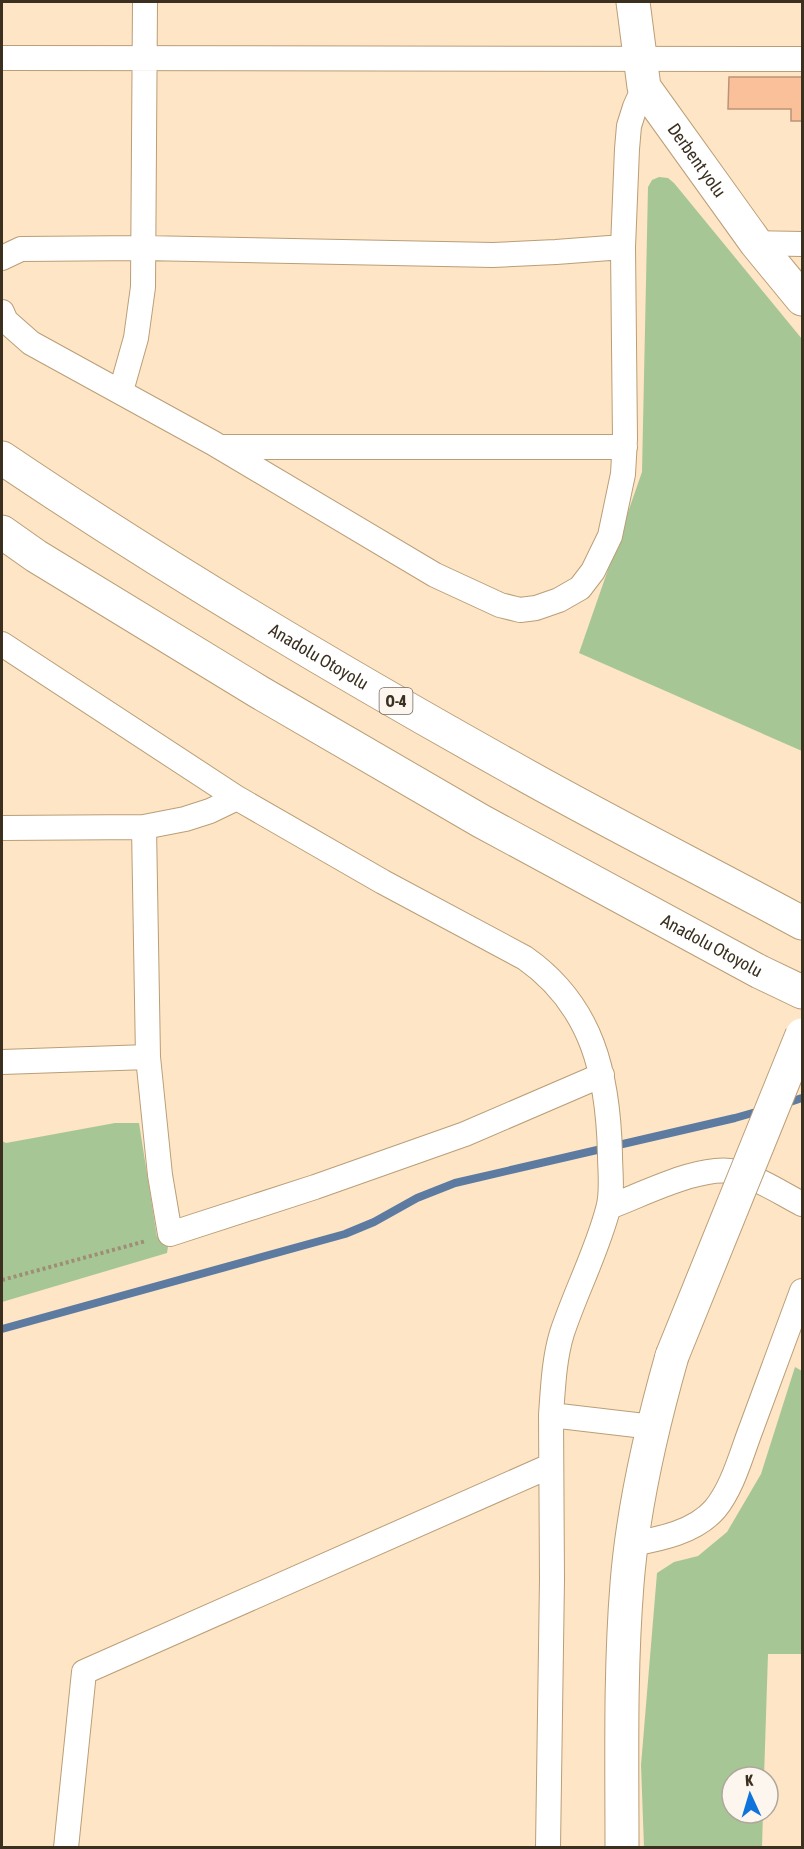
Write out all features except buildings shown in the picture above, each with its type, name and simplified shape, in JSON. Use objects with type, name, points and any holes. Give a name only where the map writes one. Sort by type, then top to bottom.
[{"type":"main road","name":"Derbent yolu","points":[[633,2],[642,73],[756,243],[802,299]]},
{"type":"main road","name":"Anadolu Otoyolu","points":[[2,458],[72,506],[285,637],[467,742],[802,923]]},
{"type":"main road","name":"Anadolu Otoyolu","points":[[2,532],[36,556],[259,692],[481,821],[760,972],[802,992]]},
{"type":"main road","points":[[622,1848],[624,1631],[632,1544],[653,1427],[672,1356],[802,1035]]},
{"type":"street","points":[[121,391],[136,339],[143,287],[145,2]]},
{"type":"street","points":[[2,58],[144,58],[642,73],[802,59]]},
{"type":"street","points":[[2,312],[6,321],[31,343],[221,447],[435,575],[500,605],[520,610],[536,608],[559,600],[580,588],[593,571],[610,536],[623,474],[625,447],[623,247],[629,126],[642,73]]},
{"type":"street","points":[[756,243],[802,244]]},
{"type":"street","points":[[2,258],[21,249],[143,248],[493,255],[623,247]]},
{"type":"street","points":[[221,447],[625,447]]},
{"type":"street","points":[[2,644],[237,798],[383,882],[525,958],[545,973],[564,992],[589,1037],[602,1076],[609,1113],[609,1207],[561,1335],[556,1359],[551,1414],[550,1466],[552,1579],[548,1848]]},
{"type":"street","points":[[2,828],[144,827],[185,819],[210,811],[237,798]]},
{"type":"street","points":[[144,827],[148,1057],[160,1176],[170,1234],[315,1187],[465,1134],[602,1076]]},
{"type":"street","points":[[2,1062],[148,1057]]},
{"type":"street","points":[[609,1207],[702,1172],[721,1170],[737,1172],[779,1190],[802,1204]]},
{"type":"street","points":[[632,1544],[663,1538],[680,1531],[714,1510],[726,1493],[802,1291]]},
{"type":"street","points":[[551,1414],[653,1427]]},
{"type":"street","points":[[66,1848],[84,1672],[550,1466]]},
{"type":"path","points":[[2,1280],[170,1234]]},
{"type":"green space","points":[[659,177],[668,178],[674,183],[802,339],[802,751],[579,653],[642,472],[648,187],[652,180]]},
{"type":"green space","points":[[115,1123],[139,1123],[157,1237],[170,1234],[167,1253],[2,1302],[2,1141],[6,1143]]},
{"type":"green space","points":[[795,1367],[802,1371],[802,1654],[768,1654],[764,1765],[720,1765],[720,1825],[763,1825],[762,1847],[644,1847],[641,1765],[657,1573],[674,1562],[698,1556],[727,1532],[761,1474]]},
{"type":"waterway","points":[[784,1104],[802,1098]]},
{"type":"waterway","points":[[2,1329],[345,1234],[374,1222],[417,1198],[455,1183],[763,1110]]}]
